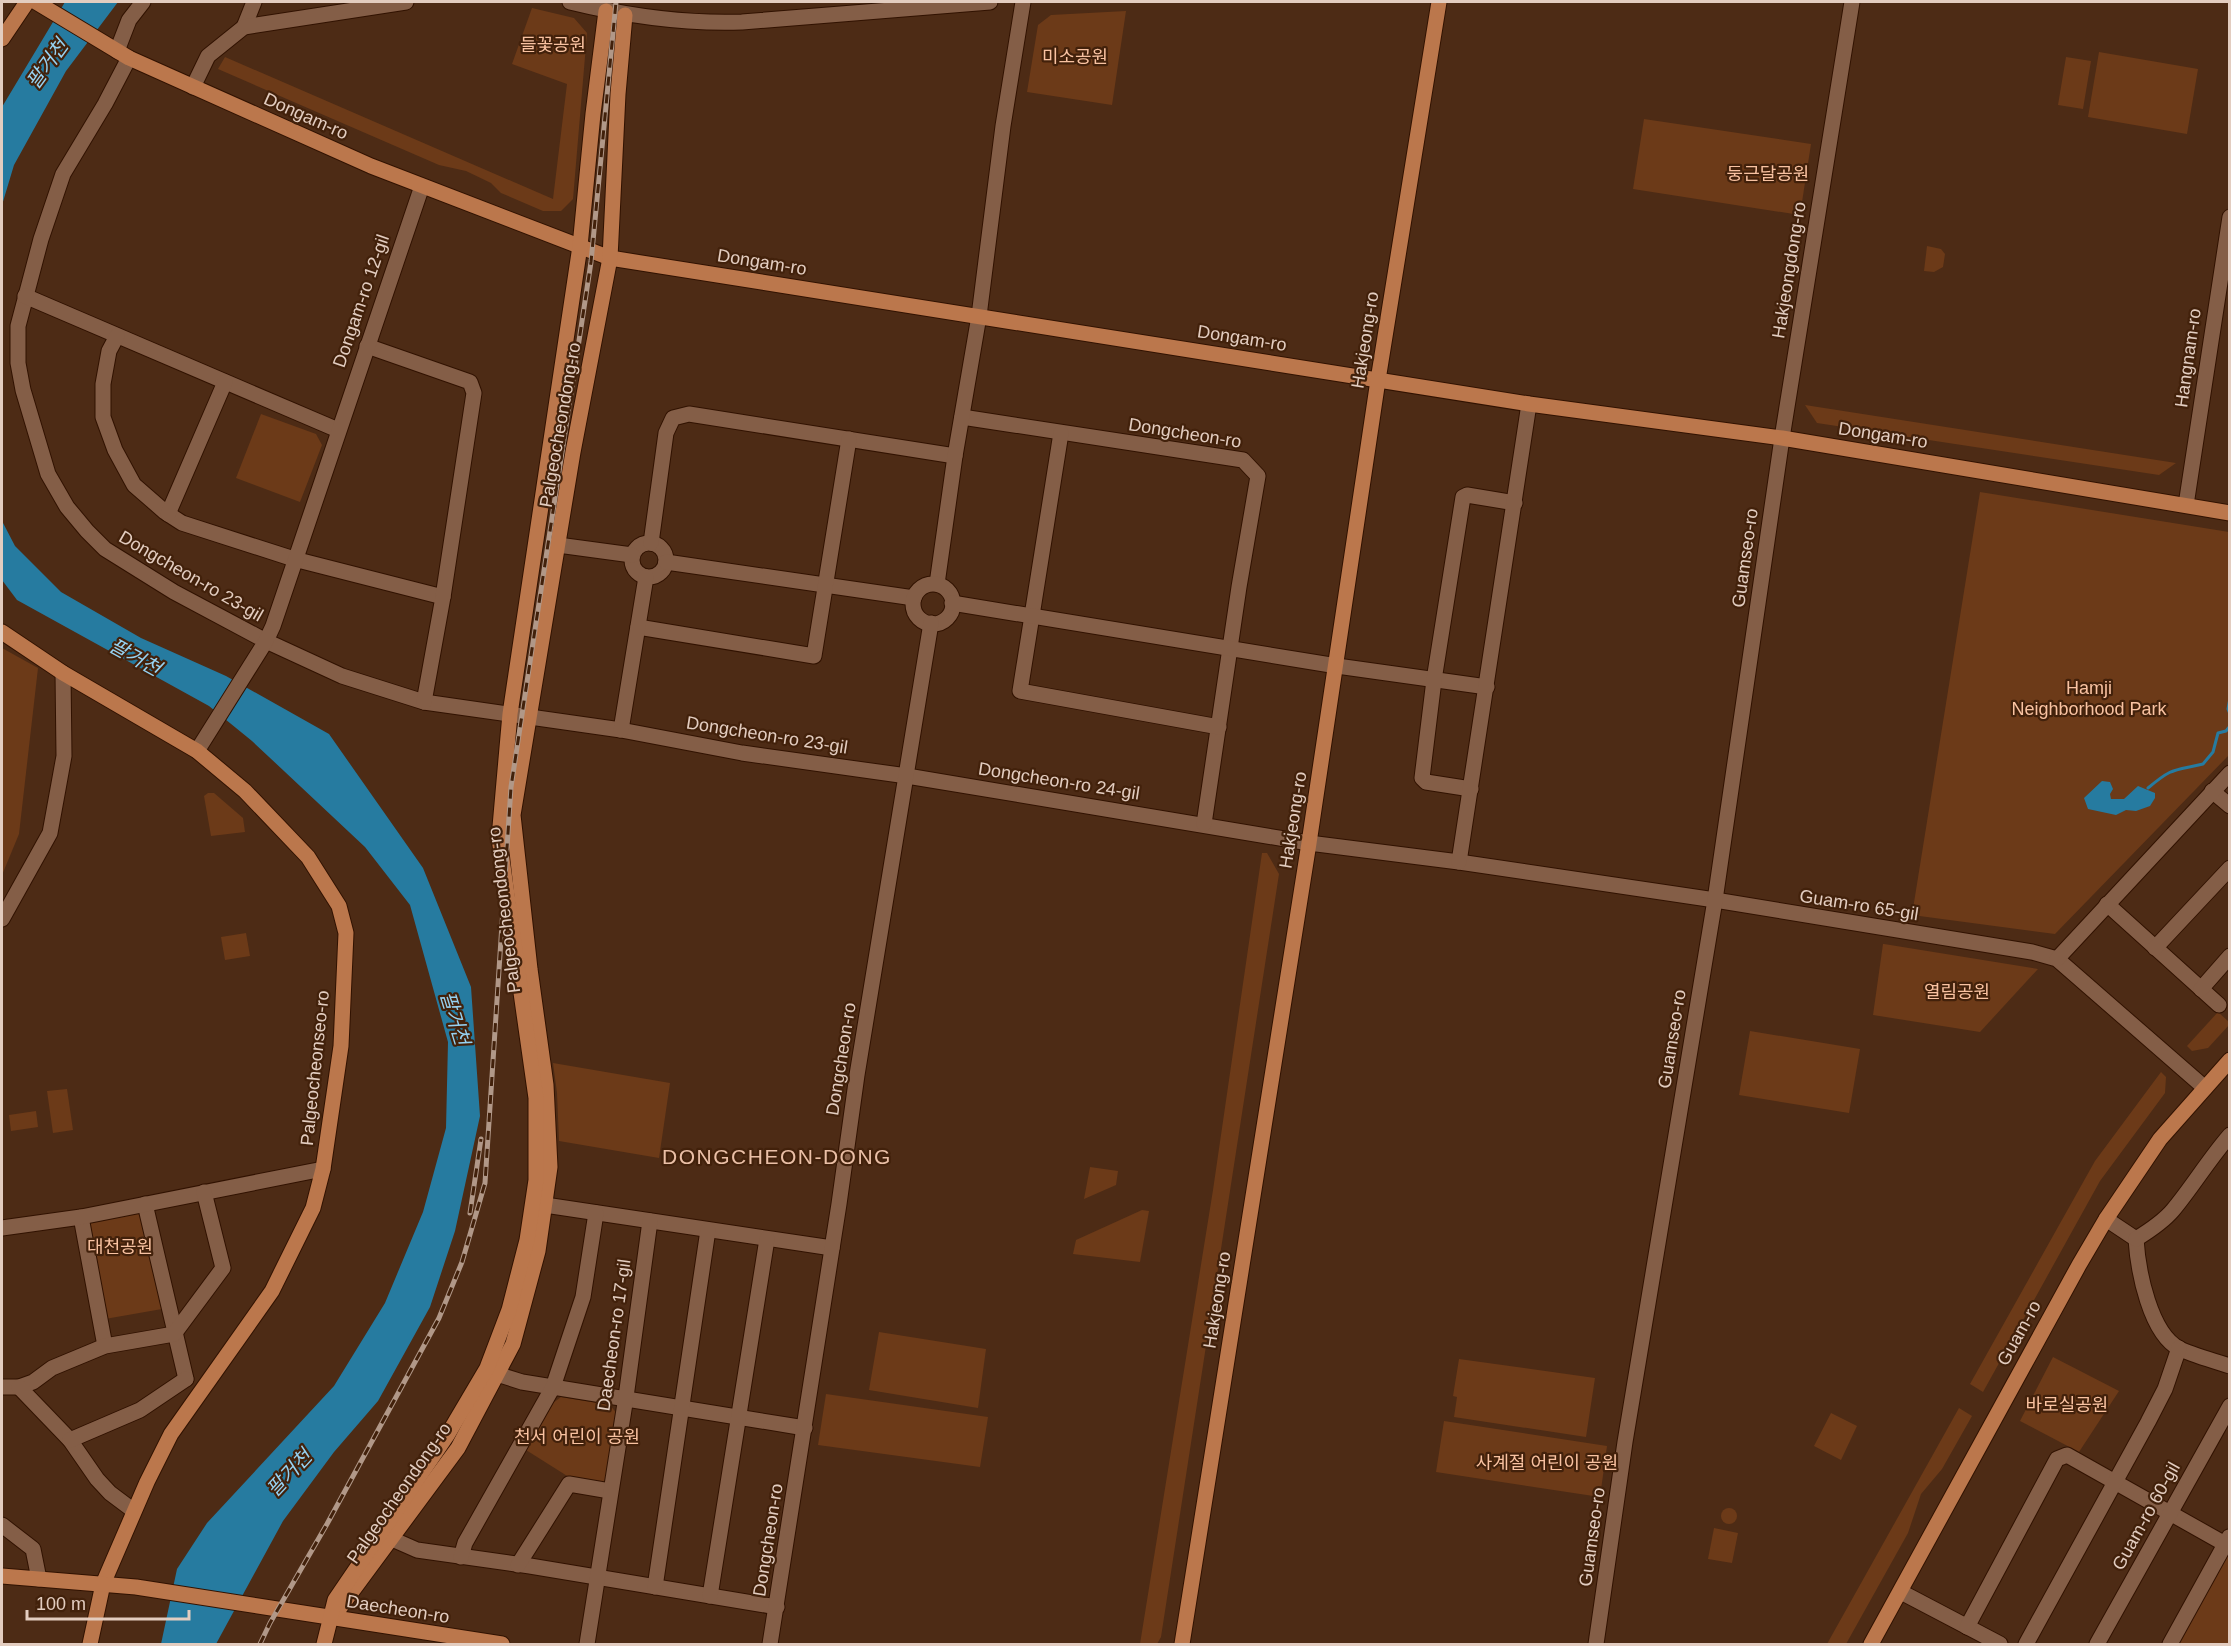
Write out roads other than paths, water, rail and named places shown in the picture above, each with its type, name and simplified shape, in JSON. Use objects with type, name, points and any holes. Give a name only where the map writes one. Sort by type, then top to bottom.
[{"type":"main road","points":[[2,39],[27,2]]},
{"type":"main road","name":"Dongam-ro","points":[[36,2],[123,55],[193,87],[371,166],[610,258],[1529,404],[1782,438],[2229,513]]},
{"type":"main road","name":"Hakjeong-ro","points":[[1182,1644],[1310,843],[1378,380],[1439,2]]},
{"type":"main road","name":"Palgeocheondong-ro","points":[[324,1644],[335,1600],[448,1434],[487,1368],[509,1310],[527,1240],[536,1180],[536,1098],[499,838],[510,714],[580,246],[593,114],[607,6]]},
{"type":"main road","name":"Palgeocheondong-ro","points":[[332,1619],[458,1448],[513,1344],[538,1251],[550,1167],[546,1085],[530,969],[513,815],[573,452],[610,258],[618,94],[626,8]]},
{"type":"main road","name":"Palgeocheonseo-ro","points":[[2,632],[63,673],[197,751],[245,791],[293,841],[319,873],[339,906],[346,933],[341,1046],[323,1168],[313,1208],[272,1291],[171,1434],[134,1511],[103,1584],[90,1644]]},
{"type":"main road","name":"Guam-ro","points":[[1871,1644],[2106,1219],[2160,1139],[2229,1060]]},
{"type":"main road","points":[[2,1576],[103,1584]]},
{"type":"main road","name":"Daecheon-ro","points":[[103,1584],[136,1587],[502,1644]]},
{"type":"street","name":"Dongcheon-ro 23-gil","points":[[143,2],[129,20],[123,55],[105,104],[63,174],[41,239],[18,326],[18,363],[23,390],[48,474],[67,507],[105,549],[174,592],[266,641],[342,676],[424,702],[621,730],[784,759],[908,776]]},
{"type":"street","points":[[193,87],[208,56],[244,27],[254,2]]},
{"type":"street","points":[[244,27],[406,2]]},
{"type":"street","points":[[570,2],[626,8],[701,23],[990,2]]},
{"type":"street","points":[[937,584],[955,456],[979,316],[1003,126],[1023,2]]},
{"type":"street","name":"Hakjeongdong-ro","points":[[1782,438],[1852,2]]},
{"type":"street","name":"Dongam-ro 12-gil","points":[[197,751],[266,641],[273,626],[422,186]]},
{"type":"street","name":"Hangnam-ro","points":[[2186,505],[2227,243],[2229,217]]},
{"type":"street","points":[[25,296],[338,430]]},
{"type":"street","points":[[117,336],[109,351],[103,384],[103,417],[115,450],[134,485],[168,514],[182,523],[294,559],[443,597]]},
{"type":"street","points":[[367,346],[470,382],[474,393],[443,597],[424,702]]},
{"type":"street","points":[[168,514],[225,382]]},
{"type":"street","points":[[1459,862],[1529,404]]},
{"type":"street","points":[[651,543],[666,433],[673,418],[689,414],[955,456]]},
{"type":"street","name":"Dongcheon-ro","points":[[962,417],[1243,460],[1258,476],[1231,649]]},
{"type":"street","points":[[1062,433],[1020,691],[1219,727]]},
{"type":"street","name":"Guamseo-ro","points":[[1596,1644],[1625,1442],[1715,900],[1782,438]]},
{"type":"street","points":[[638,627],[814,656],[849,439]]},
{"type":"street","points":[[1471,789],[1426,782],[1422,778],[1434,680],[1463,497],[1467,495],[1515,503]]},
{"type":"street","points":[[651,543],[662,550],[666,562],[661,572],[652,577],[646,577],[634,569],[632,555],[642,544],[651,543]]},
{"type":"street","points":[[558,545],[632,555]]},
{"type":"street","points":[[666,562],[914,598]]},
{"type":"street","points":[[621,730],[646,577]]},
{"type":"street","points":[[937,584],[948,591],[952,603],[948,616],[944,620],[925,622],[915,613],[914,598],[919,589],[937,584]]},
{"type":"street","points":[[952,603],[1337,666],[1487,687]]},
{"type":"street","name":"Dongcheon-ro","points":[[770,1644],[805,1428],[857,1075],[908,776],[931,623]]},
{"type":"street","points":[[1204,824],[1231,649]]},
{"type":"street","points":[[2,919],[50,833],[64,756],[63,673]]},
{"type":"street","points":[[2057,958],[2229,773]]},
{"type":"street","name":"Dongcheon-ro 24-gil","points":[[908,776],[1310,843]]},
{"type":"street","points":[[2212,791],[2229,806]]},
{"type":"street","name":"Guam-ro 65-gil","points":[[1310,843],[1459,862],[1715,900],[2057,958],[2205,1088]]},
{"type":"street","points":[[2155,948],[2229,868]]},
{"type":"street","points":[[2107,904],[2219,1005]]},
{"type":"street","points":[[2201,988],[2229,956]]},
{"type":"street","points":[[2136,1239],[2155,1227],[2172,1211],[2209,1158],[2229,1135]]},
{"type":"street","points":[[2,1228],[81,1216],[323,1168]]},
{"type":"street","points":[[2,1387],[33,1382],[52,1368],[105,1346],[174,1334],[223,1268],[204,1192]]},
{"type":"street","points":[[144,1204],[186,1379],[202,1391]]},
{"type":"street","points":[[545,1205],[832,1248]]},
{"type":"street","points":[[461,1557],[465,1543],[553,1386],[583,1297],[596,1213]]},
{"type":"street","points":[[81,1216],[105,1346]]},
{"type":"street","points":[[2106,1219],[2136,1239]]},
{"type":"street","name":"Daecheon-ro 17-gil","points":[[587,1644],[626,1397],[650,1221]]},
{"type":"street","points":[[655,1587],[708,1230]]},
{"type":"street","points":[[710,1596],[767,1239]]},
{"type":"street","points":[[2136,1239],[2137,1259],[2154,1317],[2162,1334],[2179,1348],[2229,1366]]},
{"type":"street","points":[[2026,1644],[2165,1389],[2179,1348]]},
{"type":"street","points":[[497,1374],[522,1382],[626,1397],[805,1428]]},
{"type":"street","points":[[70,1440],[140,1410],[186,1379]]},
{"type":"street","points":[[19,1386],[70,1440],[97,1479],[110,1493],[134,1511]]},
{"type":"street","name":"Guam-ro 60-gil","points":[[2097,1644],[2229,1406]]},
{"type":"street","points":[[1967,1627],[2057,1459],[2067,1455],[2227,1540],[2169,1644]]},
{"type":"street","points":[[518,1565],[569,1484],[610,1491]]},
{"type":"street","points":[[2,1525],[33,1549],[39,1579]]},
{"type":"street","points":[[392,1539],[417,1550],[777,1607]]},
{"type":"street","points":[[1901,1592],[2000,1644]]},
{"type":"water","name":"팔거천","points":[[65,2],[118,2],[66,71],[14,165],[2,205],[2,107]]},
{"type":"water","name":"팔거천","points":[[2,521],[15,546],[61,592],[141,638],[226,676],[329,734],[423,868],[471,987],[480,1116],[455,1231],[430,1307],[378,1401],[334,1452],[283,1521],[216,1644],[161,1644],[177,1569],[207,1523],[334,1386],[385,1303],[423,1212],[446,1128],[448,1042],[410,905],[365,847],[252,741],[209,706],[17,600],[2,580]]},
{"type":"water","points":[[2102,781],[2110,782],[2113,789],[2110,794],[2111,799],[2124,799],[2138,786],[2155,793],[2155,798],[2150,806],[2136,811],[2126,810],[2116,815],[2088,809],[2084,798]]},
{"type":"waterway","points":[[2230,698],[2228,709],[2230,714]]},
{"type":"waterway","points":[[2148,788],[2163,776],[2174,771],[2203,764],[2213,752],[2218,733],[2226,731],[2230,726]]},
{"type":"railway","points":[[260,1644],[439,1318],[462,1262],[485,1183],[511,787],[591,262],[616,2]]},
{"type":"railway","points":[[470,1213],[481,1139]]},
{"type":"district","name":"DONGCHEON-DONG","points":[[777,1156]]},
{"type":"park label","name":"들꽃공원","points":[[553,45]]},
{"type":"park label","name":"미소공원","points":[[1075,57]]},
{"type":"park label","name":"둥근달공원","points":[[1768,174]]},
{"type":"park label","name":"Hamji Neighborhood Park","points":[[2089,698]]},
{"type":"park label","name":"열림공원","points":[[1957,992]]},
{"type":"park label","name":"대천공원","points":[[120,1247]]},
{"type":"park label","name":"바로실공원","points":[[2067,1405]]},
{"type":"park label","name":"천서 어린이 공원","points":[[577,1437]]},
{"type":"park label","name":"사계절 어린이 공원","points":[[1547,1463]]}]
